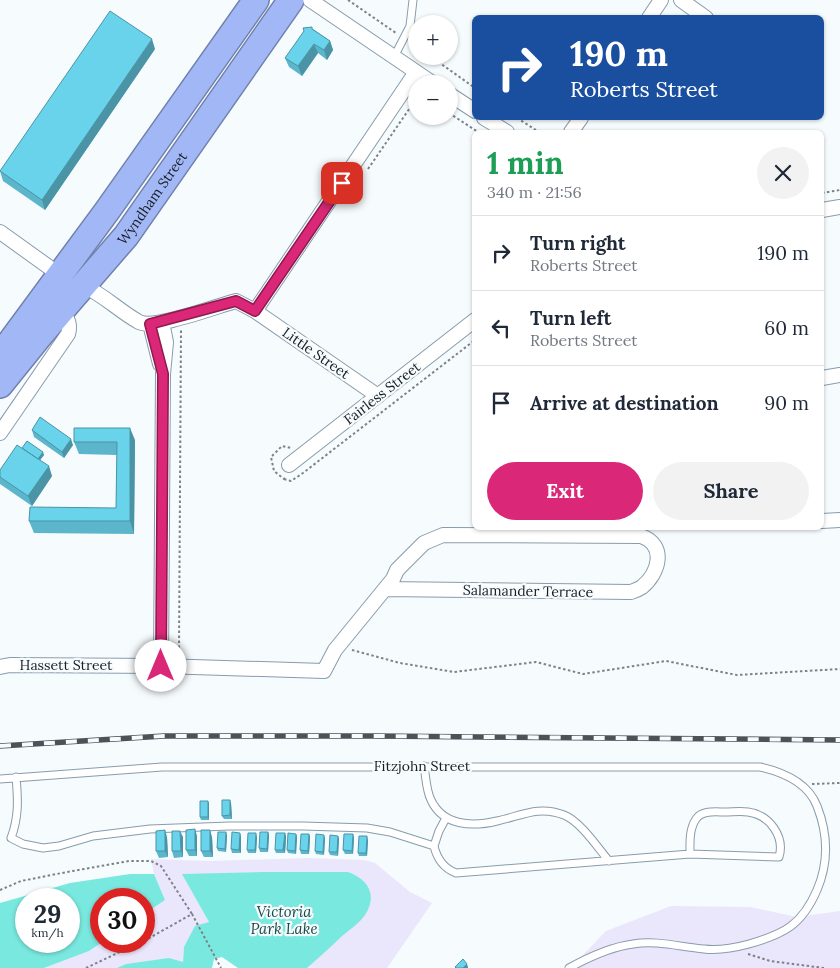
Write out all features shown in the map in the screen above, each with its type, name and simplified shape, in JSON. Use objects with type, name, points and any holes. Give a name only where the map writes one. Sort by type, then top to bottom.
[{"type":"highway","name":"Wyndham Street","points":[[0,356],[256,0]]},
{"type":"highway","name":"Wyndham Street","points":[[0,386],[62,309],[126,236],[291,0]]},
{"type":"highway","points":[[60,274],[84,286]]},
{"type":"street","points":[[310,0],[420,75]]},
{"type":"street","points":[[651,15],[661,0]]},
{"type":"street","points":[[681,0],[702,15]]},
{"type":"street","points":[[255,311],[416,72]]},
{"type":"street","points":[[458,100],[472,109]]},
{"type":"street","points":[[487,120],[504,130]]},
{"type":"street","points":[[824,210],[840,207]]},
{"type":"street","points":[[0,232],[60,274]]},
{"type":"street","points":[[84,286],[96,292],[137,321],[156,323],[166,342],[163,374],[161,666]]},
{"type":"street","name":"Little Street","points":[[156,323],[236,301],[255,311],[378,396]]},
{"type":"street","points":[[1,430],[68,334],[70,328],[69,321],[62,309]]},
{"type":"street","name":"Fairless Street","points":[[289,465],[472,322]]},
{"type":"street","points":[[824,378],[840,375]]},
{"type":"street","points":[[824,521],[840,520]]},
{"type":"street","name":"Salamander Terrace","points":[[443,535],[641,536],[650,539],[658,553],[658,563],[642,587],[631,592],[384,590],[393,579],[397,570],[424,543],[443,535]]},
{"type":"street","points":[[335,650],[384,590]]},
{"type":"street","name":"Hassett Street","points":[[0,667],[10,665],[161,666],[324,671],[335,650]]},
{"type":"lane","points":[[394,57],[410,26],[413,0]]},
{"type":"lane","name":"Fitzjohn Street","points":[[0,779],[162,766],[760,767],[780,772],[799,784],[815,800],[823,822],[826,847],[824,872],[807,912],[788,930],[730,949],[705,949],[662,943],[632,944],[597,954],[569,968]]},
{"type":"lane","points":[[424,766],[430,799],[446,818],[455,822],[475,824],[498,821],[517,814],[537,811],[554,812],[566,816],[576,823],[609,861]]},
{"type":"lane","points":[[16,777],[18,806],[16,825],[12,838],[23,844],[43,848],[59,846],[93,836],[150,829],[248,826],[366,828],[390,832],[434,846]]},
{"type":"lane","points":[[446,818],[434,846],[436,856],[446,870],[456,873],[690,854],[779,857],[782,848],[780,838],[775,829],[759,815],[749,812],[709,812],[701,814],[692,826],[690,854]]},
{"type":"path","points":[[348,0],[404,38]]},
{"type":"path","points":[[443,65],[472,86]]},
{"type":"path","points":[[366,171],[408,111]]},
{"type":"path","points":[[458,119],[475,130]]},
{"type":"path","points":[[521,120],[536,130]]},
{"type":"path","points":[[824,193],[840,190]]},
{"type":"path","points":[[180,648],[182,327]]},
{"type":"path","points":[[294,449],[282,446],[271,457],[274,471],[284,479],[291,481],[472,342]]},
{"type":"path","points":[[284,479],[289,465]]},
{"type":"path","points":[[335,650],[350,650],[400,663],[454,672],[536,662],[583,674],[666,661],[737,675],[840,669]]},
{"type":"path","points":[[799,784],[840,783]]},
{"type":"path","points":[[0,890],[21,881],[67,872],[129,861],[151,861],[160,866],[192,914],[221,968]]},
{"type":"path","points":[[155,934],[192,914]]},
{"type":"path","points":[[730,949],[770,961],[824,968]]},
{"type":"path","points":[[86,968],[118,953]]},
{"type":"shaded area","points":[[309,858],[364,860],[375,863],[410,892],[432,903],[387,968],[307,968],[364,916],[370,902],[183,874],[209,922],[184,947],[183,962],[126,964],[117,968],[44,968],[90,950],[90,953],[155,953],[155,907],[165,900],[154,874],[151,859],[210,861]]},
{"type":"shaded area","points":[[671,906],[750,907],[797,917],[840,911],[840,968],[573,968],[606,931]]},
{"type":"water","name":"Victoria Park Lake","points":[[348,872],[366,883],[371,894],[369,908],[360,921],[307,968],[238,968],[222,957],[214,959],[212,968],[117,968],[126,964],[169,958],[183,962],[184,947],[195,926],[209,922],[182,874]]},
{"type":"water","points":[[130,874],[154,874],[165,900],[155,907],[155,888],[90,888],[90,950],[44,968],[0,968],[0,903],[15,899],[15,953],[80,953],[80,888],[52,888],[70,883]]},
{"type":"building","points":[[110,11],[152,39],[42,200],[0,171]]},
{"type":"building","points":[[312,27],[312,29],[330,41],[324,50],[314,44],[298,66],[285,58],[304,31],[303,28]]},
{"type":"building","points":[[40,417],[71,439],[62,452],[32,430]]},
{"type":"building","points":[[74,428],[130,428],[130,521],[29,521],[30,507],[116,508],[117,442],[74,442]]},
{"type":"building","points":[[27,441],[43,452],[38,459],[22,448]]},
{"type":"building","points":[[17,445],[49,466],[28,496],[0,477],[0,470]]},
{"type":"building","points":[[222,800],[230,800],[230,815],[222,816]]},
{"type":"building","points":[[200,801],[208,801],[208,817],[200,817]]},
{"type":"building","points":[[195,829],[195,850],[186,850],[186,830]]},
{"type":"building","points":[[165,830],[165,851],[156,851],[156,831]]},
{"type":"building","points":[[201,830],[210,830],[210,851],[201,851]]},
{"type":"building","points":[[172,831],[180,831],[181,851],[172,851]]},
{"type":"building","points":[[218,832],[226,832],[225,849],[217,848]]},
{"type":"building","points":[[232,832],[240,833],[239,850],[231,849]]},
{"type":"building","points":[[260,832],[268,832],[267,849],[259,848]]},
{"type":"building","points":[[248,833],[256,833],[255,850],[247,850]]},
{"type":"building","points":[[276,833],[285,833],[283,850],[275,850]]},
{"type":"building","points":[[288,833],[296,834],[295,851],[287,850]]},
{"type":"building","points":[[301,834],[309,834],[308,851],[300,850]]},
{"type":"building","points":[[316,834],[324,835],[323,852],[315,851]]},
{"type":"building","points":[[344,834],[353,834],[352,851],[343,850]]},
{"type":"building","points":[[330,835],[338,836],[337,852],[329,852]]},
{"type":"building","points":[[359,836],[367,836],[366,853],[358,853]]},
{"type":"building","points":[[463,959],[467,964],[463,968],[456,968],[455,967]]},
{"type":"railway","points":[[0,746],[164,736],[840,740]]},
{"type":"route","points":[[161,666],[163,374],[150,324],[236,301],[255,311],[342,183]]}]
